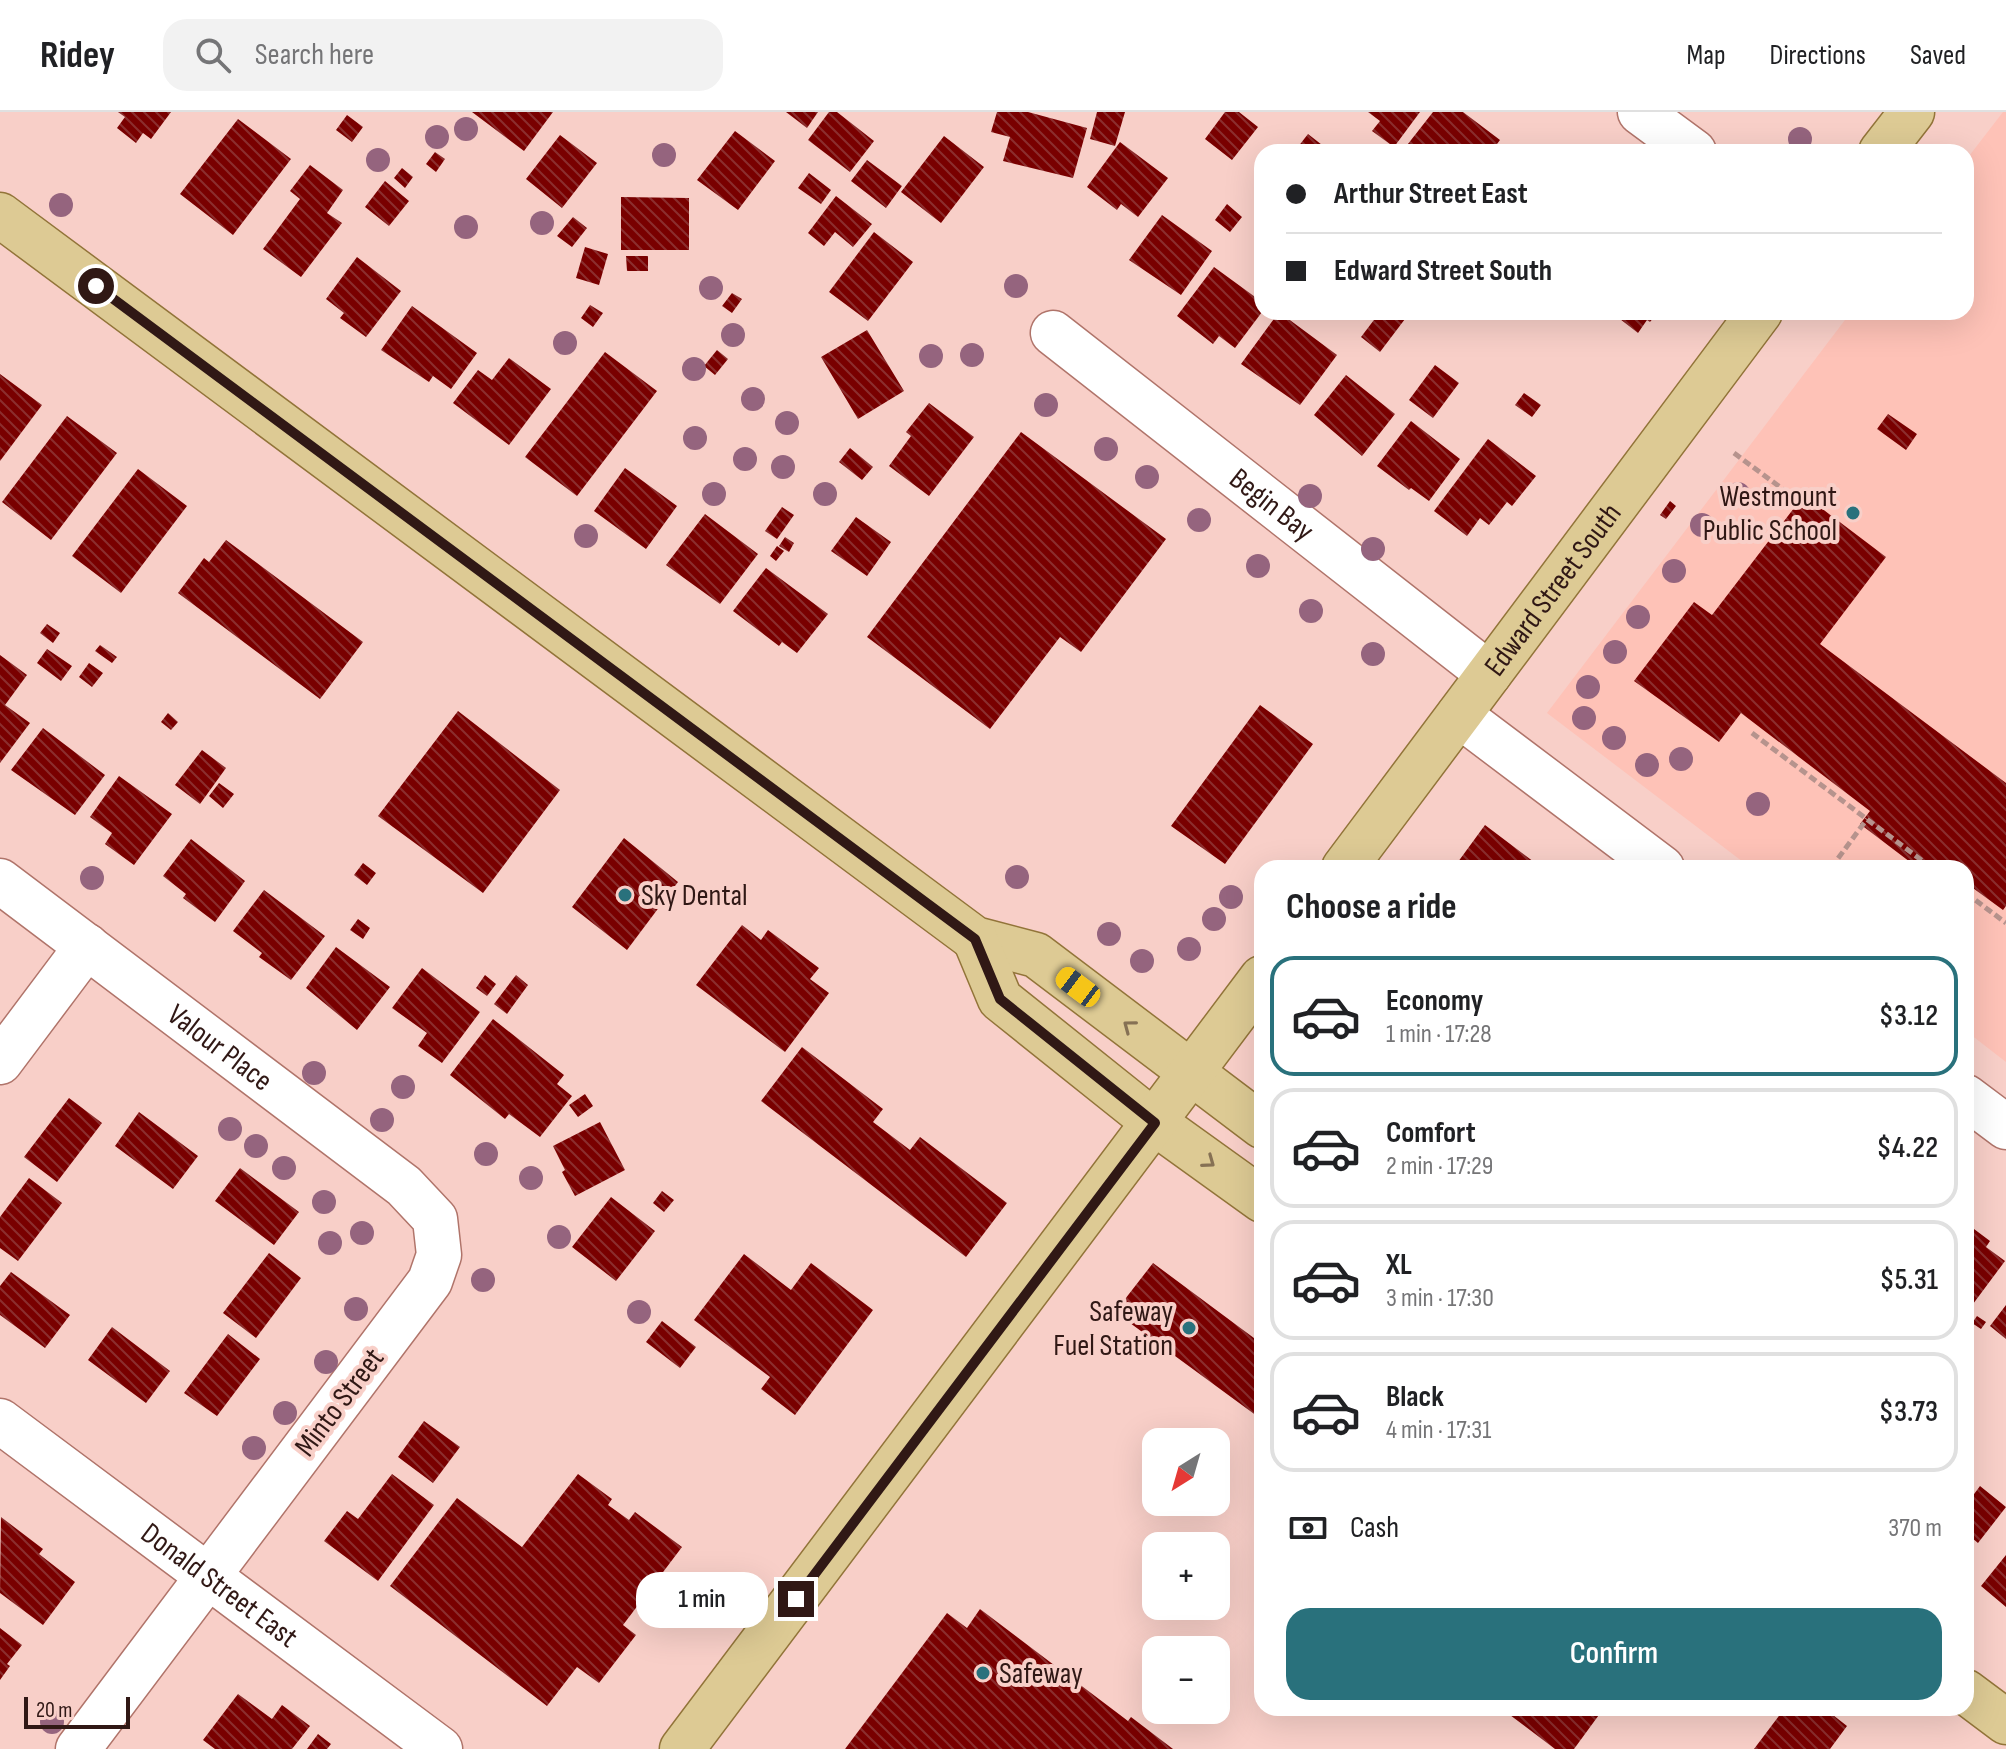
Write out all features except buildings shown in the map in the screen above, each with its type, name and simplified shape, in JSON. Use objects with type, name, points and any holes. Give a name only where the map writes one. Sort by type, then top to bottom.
[{"type":"main road","points":[[1887,144],[1912,112]]},
{"type":"main road","points":[[0,215],[975,939],[1036,955],[1254,1120]]},
{"type":"main road","name":"Edward Street South","points":[[1350,860],[1754,320]]},
{"type":"main road","points":[[975,939],[1000,999],[1155,1123],[1254,1194]]},
{"type":"main road","points":[[682,1749],[1254,989]]},
{"type":"main road","points":[[1974,1698],[2006,1722]]},
{"type":"street","points":[[1640,112],[1683,144]]},
{"type":"street","name":"Begin Bay","points":[[1053,333],[1489,674]]},
{"type":"street","points":[[1459,715],[1651,860]]},
{"type":"street","name":"Valour Place","points":[[0,881],[404,1186],[435,1219]]},
{"type":"street","points":[[0,1062],[87,946]]},
{"type":"street","points":[[1974,1103],[2006,1127]]},
{"type":"street","name":"Minto Street","points":[[78,1749],[430,1281],[439,1255],[435,1219]]},
{"type":"street","name":"Donald Street East","points":[[0,1421],[440,1749]]},
{"type":"path","points":[[1734,453],[1792,496]]},
{"type":"path","points":[[1752,733],[1921,860]]},
{"type":"path","points":[[1837,860],[1867,819]]},
{"type":"path","points":[[1974,899],[2006,923]]},
{"type":"shaded area","name":"Westmount Public School","points":[[2006,112],[2006,1062],[1974,1037],[1974,860],[1740,860],[1547,713],[1845,320],[1974,320],[1974,150]]},
{"type":"place","name":"Westmount Public School","points":[[1853,513]]},
{"type":"place","name":"Sky Dental","points":[[625,895]]},
{"type":"place","name":"Safeway Fuel Station","points":[[1189,1328]]},
{"type":"place","name":"Safeway","points":[[983,1673]]},
{"type":"route","points":[[96,286],[975,939],[1000,999],[1155,1123],[796,1599]]}]
